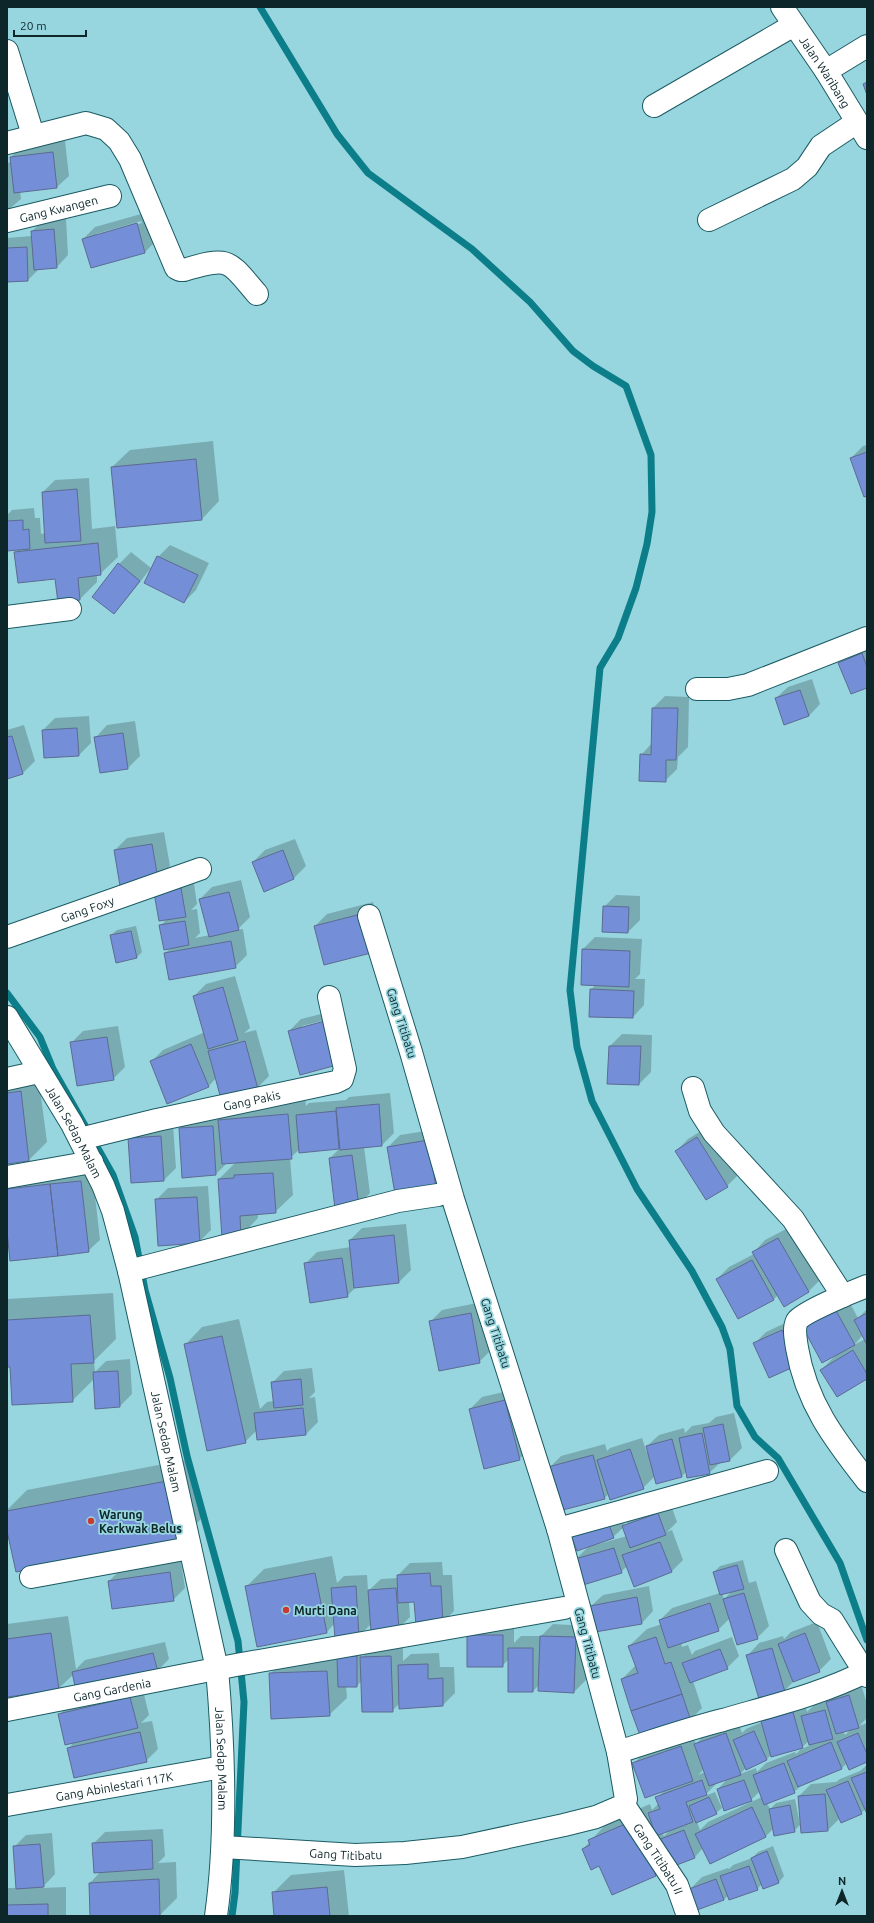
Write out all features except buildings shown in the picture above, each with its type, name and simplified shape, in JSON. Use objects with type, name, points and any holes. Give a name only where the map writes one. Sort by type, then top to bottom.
[{"type":"street","name":"Jalan Waribang","points":[[782,7],[787,29],[826,72],[854,130]]},
{"type":"street","points":[[654,106],[787,29]]},
{"type":"street","points":[[826,72],[867,46]]},
{"type":"street","points":[[7,51],[33,135]]},
{"type":"street","points":[[7,142],[86,123],[106,129],[119,141],[130,159],[176,268],[184,270],[210,262],[226,263],[234,267],[257,294]]},
{"type":"street","points":[[709,220],[797,177],[807,167],[821,146],[854,130]]},
{"type":"street","name":"Gang Kwangen","points":[[7,221],[110,196]]},
{"type":"street","points":[[7,617],[70,609]]},
{"type":"street","points":[[697,690],[728,689],[748,685],[867,638]]},
{"type":"street","name":"Gang Foxy","points":[[7,937],[200,869]]},
{"type":"street","name":"Gang Titibatu","points":[[234,1847],[355,1854],[412,1852],[462,1847],[596,1817],[624,1805],[626,1796],[618,1752],[558,1529],[453,1199],[411,1052],[369,916]]},
{"type":"street","name":"Gang Pakis","points":[[87,1138],[157,1120],[336,1082],[342,1079],[345,1069],[329,997]]},
{"type":"street","name":"Jalan Sedap Malam","points":[[7,1017],[39,1072],[87,1138],[92,1162],[103,1185],[137,1269],[190,1548],[235,1665],[221,1713],[222,1767],[234,1847],[216,1916]]},
{"type":"street","points":[[7,1079],[39,1072]]},
{"type":"street","points":[[693,1088],[700,1111],[714,1133],[793,1219],[843,1296]]},
{"type":"street","points":[[7,1177],[92,1162]]},
{"type":"street","points":[[137,1269],[398,1201],[438,1195]]},
{"type":"street","points":[[867,1286],[843,1296],[798,1320],[795,1328],[806,1386],[816,1408],[835,1441],[867,1480]]},
{"type":"street","points":[[558,1529],[767,1471]]},
{"type":"street","points":[[31,1577],[190,1548]]},
{"type":"street","points":[[618,1752],[723,1719],[760,1710],[812,1694],[866,1673],[832,1620],[821,1614],[810,1602],[786,1550]]},
{"type":"street","name":"Gang Gardenia","points":[[7,1710],[235,1665],[564,1608]]},
{"type":"street","name":"Gang Abinlestari 117K","points":[[7,1805],[222,1767]]},
{"type":"street","name":"Gang Titibatu II","points":[[624,1805],[678,1885],[688,1916]]},
{"type":"waterway","points":[[260,7],[337,134],[368,173],[472,249],[530,302],[573,351],[593,366],[626,386],[651,455],[652,512],[647,544],[636,588],[618,638],[600,668],[570,990],[577,1047],[592,1101],[637,1189],[692,1271],[722,1327],[730,1349],[737,1406],[755,1437],[778,1458],[840,1563],[867,1640]]},
{"type":"waterway","points":[[7,993],[40,1037],[53,1069],[113,1175],[135,1237],[145,1290],[170,1378],[187,1456],[238,1641],[244,1702],[235,1893],[232,1916]]},
{"type":"place","name":"Warung Kerkwak Belus","points":[[91,1521]]},
{"type":"place","name":"Murti Dana","points":[[286,1610]]}]
